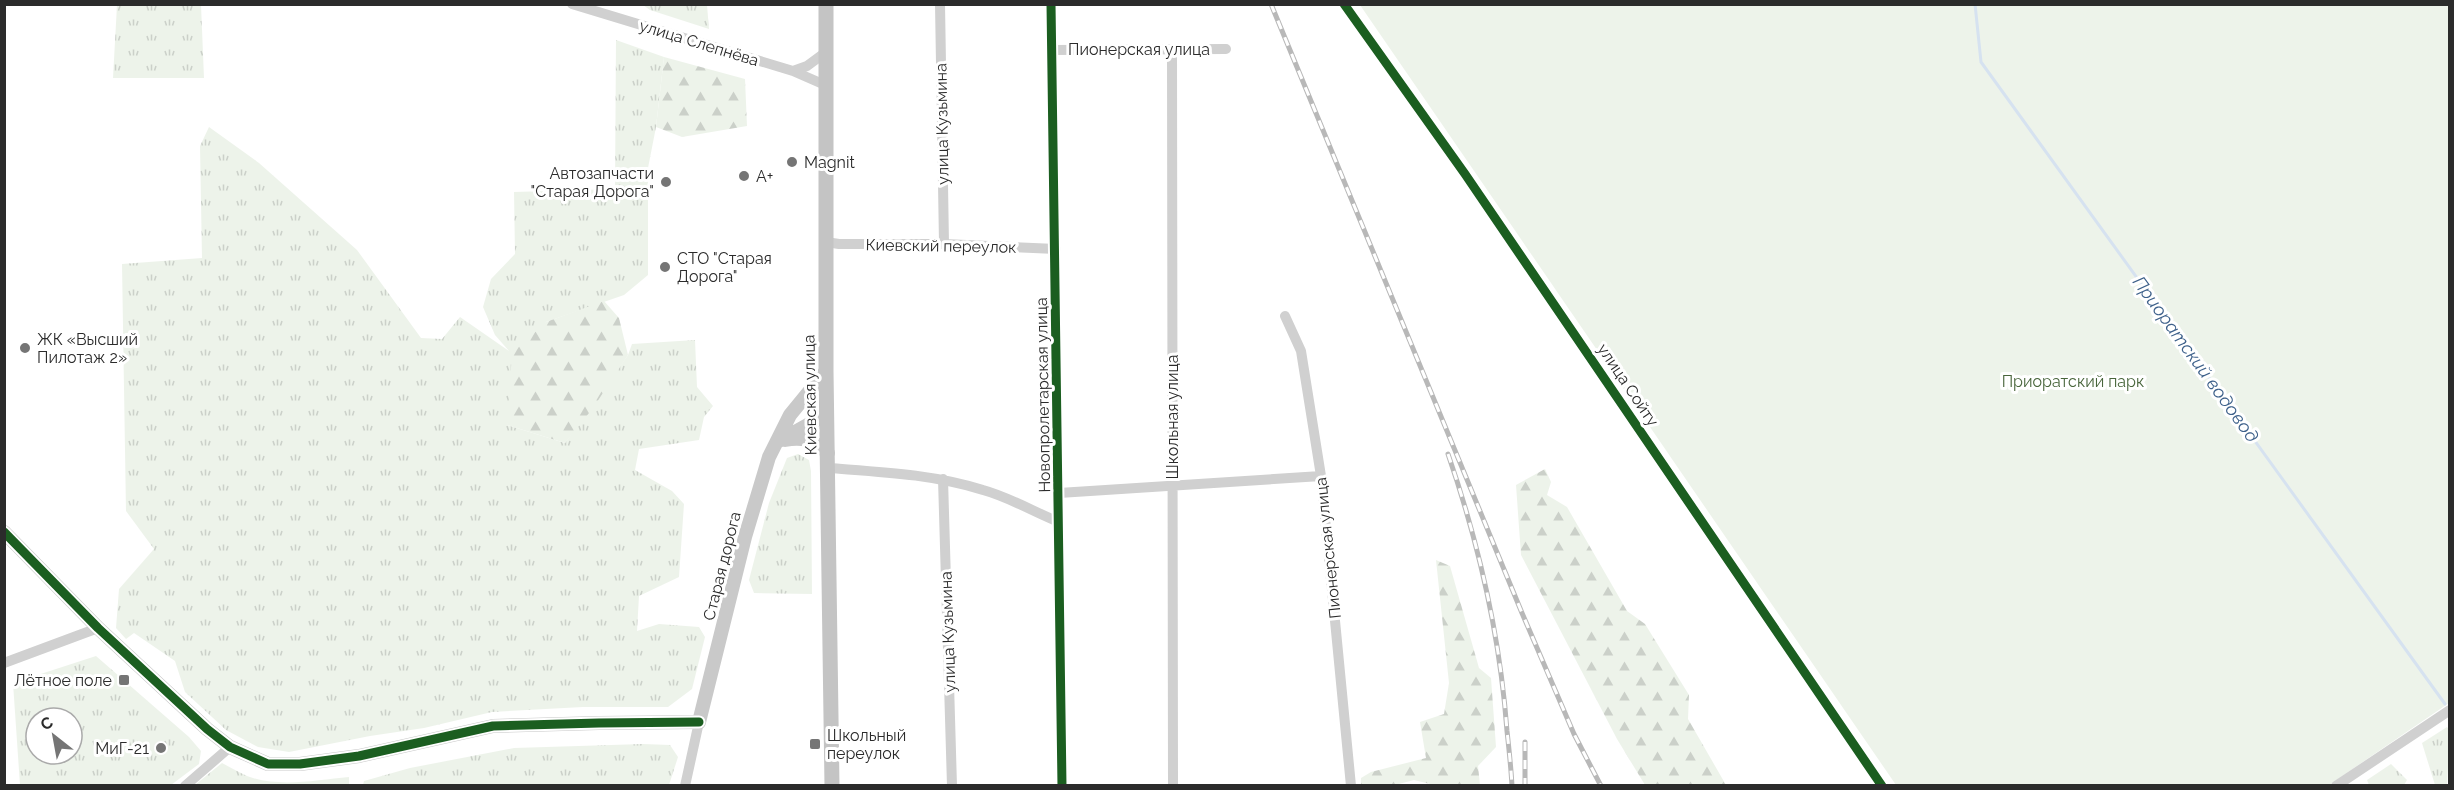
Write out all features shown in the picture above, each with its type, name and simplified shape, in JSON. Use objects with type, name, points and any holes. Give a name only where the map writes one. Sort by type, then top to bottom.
[{"type":"main road","name":"Киевская улица","points":[[826,4],[826,371],[832,786]]},
{"type":"street","name":"улица Слепнёва","points":[[572,4],[793,71],[825,85]]},
{"type":"street","name":"улица Кузьмина","points":[[940,4],[944,244]]},
{"type":"street","name":"Новопролетарская улица","points":[[1051,4],[1062,786]]},
{"type":"street","name":"улица Сойту","points":[[1344,4],[1485,203],[1882,786]]},
{"type":"street","name":"Школьная улица","points":[[1173,49],[1173,786]]},
{"type":"street","name":"Пионерская улица","points":[[1052,50],[1226,49]]},
{"type":"street","points":[[793,71],[807,66],[826,52]]},
{"type":"street","name":"Киевский переулок","points":[[826,242],[1056,249]]},
{"type":"street","name":"Пионерская улица","points":[[1285,316],[1301,351],[1321,476],[1351,786]]},
{"type":"street","name":"Старая дорога","points":[[685,786],[754,504],[775,443],[790,415],[826,371]]},
{"type":"street","points":[[790,415],[803,411],[827,414]]},
{"type":"street","points":[[775,443],[827,414]]},
{"type":"street","points":[[775,443],[798,437],[804,438],[818,444],[829,461],[943,479],[986,490],[1059,522]]},
{"type":"street","points":[[1059,494],[1321,476]]},
{"type":"street","name":"улица Кузьмина","points":[[943,479],[952,786]]},
{"type":"street","points":[[4,532],[98,628],[230,747],[268,764],[300,764],[359,756],[493,726],[699,722]]},
{"type":"street","points":[[4,663],[98,628]]},
{"type":"street","points":[[2336,786],[2450,710]]},
{"type":"street","points":[[185,786],[230,747]]},
{"type":"green space","points":[[117,5],[201,5],[204,78],[113,78]]},
{"type":"green space","points":[[643,5],[707,5],[709,29],[650,10]]},
{"type":"green space","name":"Приоратский парк","points":[[1360,5],[2449,5],[2449,703],[2329,785],[1896,785]]},
{"type":"green space","points":[[616,40],[664,57],[656,127],[648,168],[648,275],[624,295],[546,322],[507,425],[565,443],[628,355],[632,344],[695,340],[697,387],[713,406],[704,417],[699,440],[639,449],[635,470],[672,491],[684,504],[679,577],[639,596],[637,631],[659,624],[699,627],[705,637],[692,689],[668,707],[583,707],[492,712],[424,728],[289,752],[258,747],[226,730],[185,692],[175,661],[134,633],[126,639],[116,628],[119,589],[154,549],[126,511],[122,264],[202,258],[200,146],[209,127],[259,163],[357,250],[421,338],[442,339],[460,317],[509,351],[495,335],[483,307],[491,279],[515,254],[514,192],[615,189]]},
{"type":"green space","points":[[664,57],[745,79],[747,126],[682,137],[656,127]]},
{"type":"green space","points":[[604,301],[619,318],[628,355],[593,408],[565,443],[507,425],[512,353],[546,322]]},
{"type":"green space","points":[[798,454],[809,460],[811,471],[812,594],[754,593],[749,580],[769,503],[787,458]]},
{"type":"green space","points":[[1545,469],[1551,482],[1547,495],[1567,507],[1627,611],[1645,624],[1689,695],[1688,719],[1726,785],[1645,785],[1617,739],[1521,555],[1516,485]]},
{"type":"green space","points":[[1436,560],[1450,566],[1479,668],[1491,678],[1496,747],[1478,766],[1480,785],[1434,785],[1414,780],[1395,785],[1361,785],[1361,778],[1371,772],[1426,758],[1420,722],[1444,714],[1449,683]]},
{"type":"green space","points":[[96,656],[189,737],[201,751],[199,764],[171,785],[20,785],[13,683]]},
{"type":"green space","points":[[2447,727],[2450,731],[2447,785],[2435,785],[2422,743]]},
{"type":"green space","points":[[670,745],[678,757],[669,785],[363,785],[364,781],[410,768],[514,748]]},
{"type":"green space","points":[[222,763],[259,780],[298,782],[349,777],[349,786],[195,785]]},
{"type":"green space","points":[[2391,764],[2407,780],[2404,785],[2369,785],[2367,780]]},
{"type":"waterway","name":"Приоратский водовод","points":[[1975,4],[1981,62],[2445,704]]},
{"type":"railway","points":[[1271,4],[1522,613],[1574,734],[1601,786]]},
{"type":"railway","points":[[1448,454],[1487,591],[1504,696],[1512,786]]},
{"type":"railway","points":[[1525,742],[1525,786]]},
{"type":"cycle path","points":[[1051,4],[1062,786]]},
{"type":"cycle path","points":[[1344,4],[1465,174],[1882,786]]},
{"type":"cycle path","points":[[4,532],[98,628],[207,729],[230,747],[268,764],[300,764],[359,756],[493,726],[699,722]]},
{"type":"place","name":"Magnit","points":[[792,162]]},
{"type":"place","name":"А+","points":[[744,176]]},
{"type":"place","name":"Автозапчасти \"Старая Дорога\"","points":[[666,182]]},
{"type":"place","name":"СТО \"Старая Дорога\"","points":[[665,267]]},
{"type":"place","name":"ЖК «Высший Пилотаж 2»","points":[[25,348]]},
{"type":"place","name":"Лётное поле","points":[[124,680]]},
{"type":"place","name":"Школьный переулок","points":[[815,744]]},
{"type":"place","name":"МиГ-21","points":[[161,748]]}]
